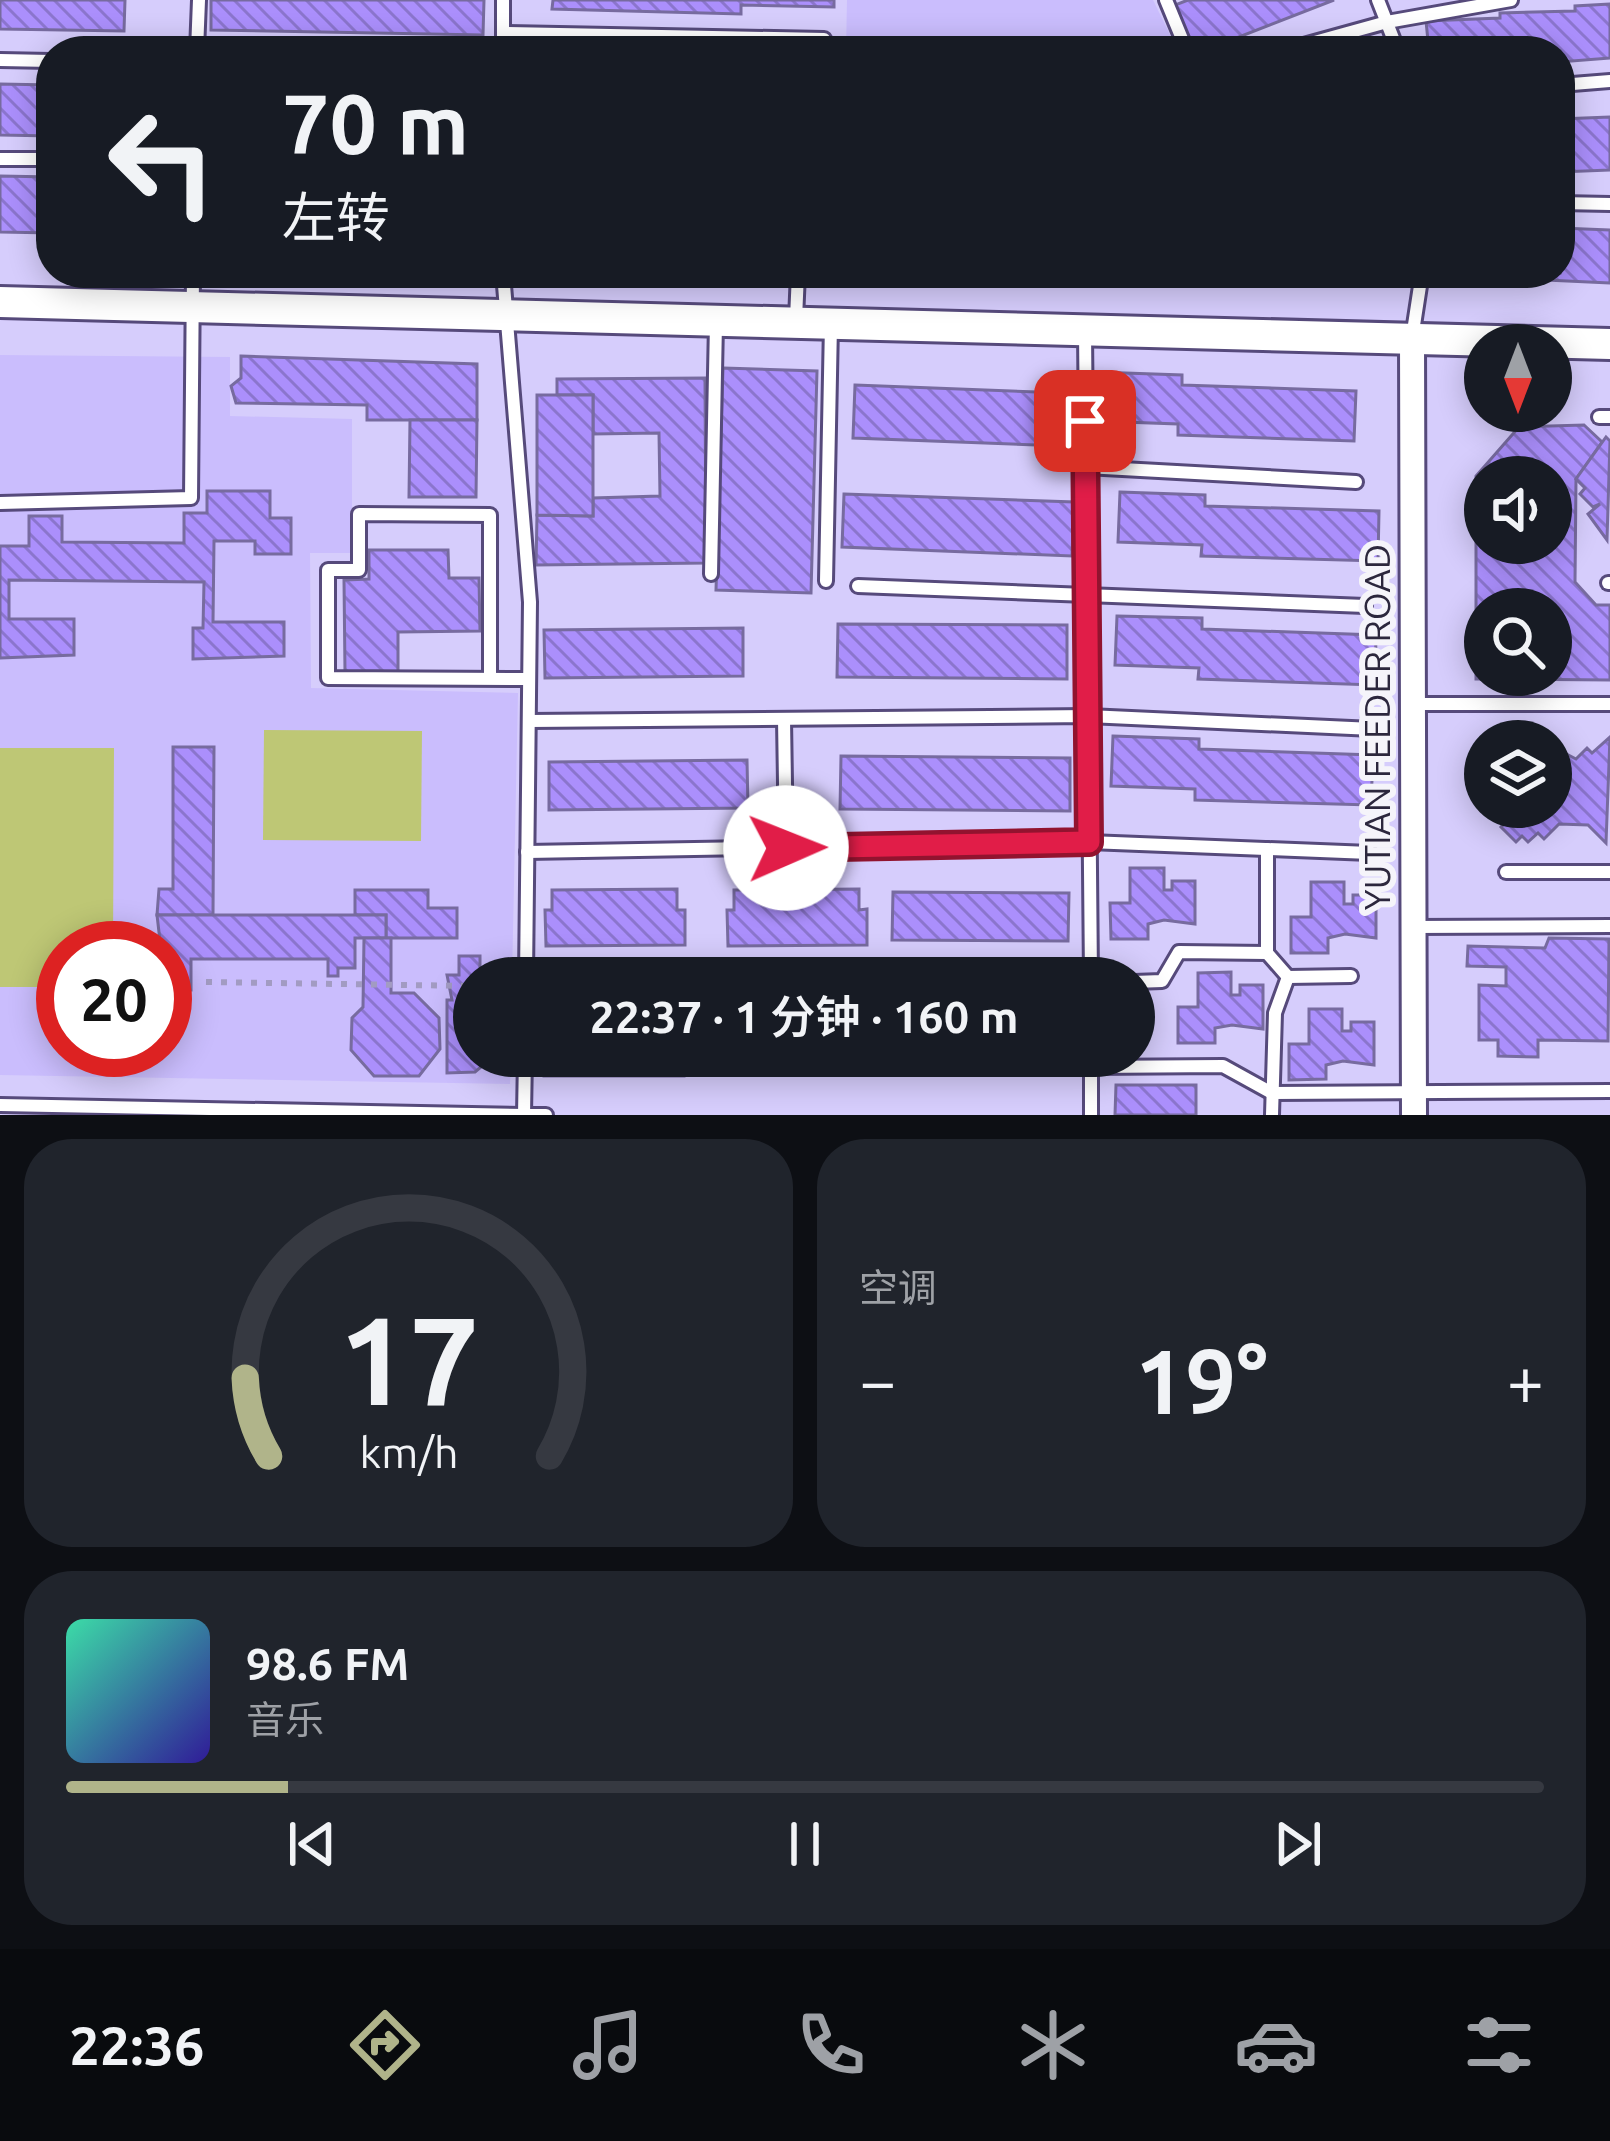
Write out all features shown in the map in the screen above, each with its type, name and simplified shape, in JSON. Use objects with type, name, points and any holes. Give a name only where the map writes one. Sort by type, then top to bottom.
[{"type":"street","points":[[0,302],[503,311],[1610,344]]},
{"type":"street","name":"YUTIAN FEEDER ROAD","points":[[1412,339],[1414,1103]]},
{"type":"lane","points":[[198,36],[199,0]]},
{"type":"lane","points":[[503,0],[503,36]]},
{"type":"lane","points":[[1166,0],[1181,36]]},
{"type":"lane","points":[[1378,0],[1392,36]]},
{"type":"lane","points":[[1336,36],[1511,0]]},
{"type":"lane","points":[[503,33],[664,36]]},
{"type":"lane","points":[[0,61],[36,62]]},
{"type":"lane","points":[[1575,84],[1610,81]]},
{"type":"lane","points":[[0,159],[36,160]]},
{"type":"lane","points":[[1575,203],[1610,204]]},
{"type":"lane","points":[[0,503],[191,498],[194,288]]},
{"type":"lane","points":[[502,288],[530,602],[526,957]]},
{"type":"lane","points":[[796,320],[797,288]]},
{"type":"lane","points":[[1412,339],[1420,288]]},
{"type":"lane","points":[[711,574],[716,318]]},
{"type":"lane","points":[[826,581],[831,322]]},
{"type":"lane","points":[[1084,329],[1091,957]]},
{"type":"lane","points":[[1086,467],[1356,482]]},
{"type":"lane","points":[[490,678],[490,514],[359,514],[359,570],[328,570],[328,678],[529,679]]},
{"type":"lane","points":[[858,586],[1087,591],[1365,606]]},
{"type":"lane","points":[[1413,704],[1610,704]]},
{"type":"lane","points":[[529,721],[1088,716],[1372,729]]},
{"type":"lane","points":[[784,718],[786,848]]},
{"type":"lane","points":[[527,852],[1089,842],[1370,853]]},
{"type":"lane","points":[[1267,849],[1268,953],[1288,977]]},
{"type":"lane","points":[[1506,872],[1610,872]]},
{"type":"lane","points":[[1413,927],[1610,926]]},
{"type":"lane","points":[[1155,981],[1162,981],[1178,952],[1268,953]]},
{"type":"lane","points":[[1288,977],[1351,976]]},
{"type":"lane","points":[[1272,1115],[1275,1013],[1288,977]]},
{"type":"lane","points":[[1155,1063],[1222,1066],[1272,1094],[1414,1103],[1610,1091]]},
{"type":"lane","points":[[524,1115],[525,1077]]},
{"type":"lane","points":[[1091,1077],[1091,1115]]},
{"type":"lane","points":[[0,1105],[166,1112],[546,1115]]},
{"type":"path","points":[[206,982],[453,986]]},
{"type":"shaded area","points":[[847,0],[1153,0],[1171,36],[846,36]]},
{"type":"shaded area","points":[[0,355],[230,357],[230,416],[352,419],[352,553],[310,553],[311,688],[518,693],[512,957],[453,957],[453,1077],[510,1077],[510,1084],[113,1077],[192,1077],[192,921],[36,921],[36,1076],[0,1075]]},
{"type":"green space","points":[[264,730],[422,731],[421,841],[263,840]]},
{"type":"green space","points":[[0,748],[114,748],[113,921],[36,921],[36,987],[0,987]]},
{"type":"building","points":[[0,0],[125,0],[124,31],[0,29]]},
{"type":"building","points":[[211,0],[484,0],[483,35],[211,30]]},
{"type":"building","points":[[553,0],[834,0],[834,7],[741,5],[741,14],[552,9]]},
{"type":"building","points":[[1188,0],[1334,0],[1242,36],[1188,36],[1175,5]]},
{"type":"building","points":[[1610,4],[1610,58],[1575,61],[1575,36],[1428,36],[1426,21],[1575,11],[1575,6]]},
{"type":"building","points":[[0,84],[36,85],[36,136],[0,135]]},
{"type":"building","points":[[1610,117],[1610,170],[1575,171],[1575,118]]},
{"type":"building","points":[[0,176],[36,177],[36,233],[0,232]]},
{"type":"building","points":[[1575,229],[1610,230],[1610,283],[1575,281]]},
{"type":"building","points":[[241,356],[477,364],[477,420],[367,420],[367,405],[236,403],[231,386],[241,378]]},
{"type":"building","points":[[723,368],[817,371],[811,593],[716,590]]},
{"type":"building","points":[[1096,372],[1182,375],[1182,385],[1356,391],[1354,441],[1178,435],[1178,424],[1095,421]]},
{"type":"building","points":[[705,378],[706,563],[536,565],[537,515],[593,516],[593,498],[660,496],[659,433],[593,434],[593,395],[557,395],[557,379]]},
{"type":"building","points":[[855,385],[1064,393],[1062,446],[853,438]]},
{"type":"building","points":[[537,395],[593,395],[593,516],[537,515]]},
{"type":"building","points":[[410,420],[477,420],[476,497],[409,497]]},
{"type":"building","points":[[1572,425],[1584,425],[1602,442],[1576,479],[1575,582],[1596,605],[1610,605],[1610,680],[1572,680],[1572,588],[1476,588],[1476,564],[1572,564],[1572,456],[1494,456],[1515,432],[1572,432]]},
{"type":"building","points":[[1606,437],[1610,441],[1607,540],[1588,514],[1600,504],[1593,507],[1580,494],[1585,488],[1576,479]]},
{"type":"building","points":[[207,491],[270,491],[270,518],[291,518],[291,554],[255,554],[255,541],[214,541],[213,622],[284,622],[284,656],[193,659],[193,628],[203,628],[204,582],[9,580],[9,619],[74,619],[74,655],[0,658],[0,546],[29,546],[29,516],[62,516],[62,542],[184,543],[184,513],[207,513]]},
{"type":"building","points":[[1120,492],[1205,495],[1205,506],[1379,511],[1378,561],[1201,556],[1202,545],[1118,542]]},
{"type":"building","points":[[844,494],[1074,502],[1072,556],[842,547]]},
{"type":"building","points":[[369,550],[448,550],[449,578],[479,578],[480,631],[398,632],[398,672],[345,673],[344,580],[369,579]]},
{"type":"building","points":[[1117,616],[1202,618],[1202,629],[1376,635],[1375,685],[1198,679],[1199,668],[1115,665]]},
{"type":"building","points":[[838,624],[1067,625],[1067,679],[837,677]]},
{"type":"building","points":[[743,628],[743,676],[545,678],[544,630]]},
{"type":"building","points":[[1113,736],[1199,739],[1199,749],[1373,755],[1371,805],[1195,800],[1195,789],[1111,786]]},
{"type":"building","points":[[1610,737],[1606,843],[1588,825],[1572,824],[1572,757],[1576,759],[1587,748],[1592,753]]},
{"type":"building","points":[[173,747],[214,747],[213,915],[157,915],[159,889],[173,889]]},
{"type":"building","points":[[841,756],[1070,758],[1070,811],[840,809]]},
{"type":"building","points":[[747,760],[748,808],[549,810],[549,762]]},
{"type":"building","points":[[1502,828],[1555,828],[1544,839],[1538,833],[1528,842],[1522,836],[1516,842]]},
{"type":"building","points":[[1130,868],[1164,868],[1164,890],[1172,890],[1172,881],[1195,881],[1195,924],[1164,920],[1148,924],[1148,939],[1111,939],[1110,903],[1130,903]]},
{"type":"building","points":[[1311,882],[1344,882],[1344,904],[1353,904],[1353,895],[1376,895],[1376,938],[1345,934],[1328,938],[1328,953],[1291,953],[1291,917],[1311,917]]},
{"type":"building","points":[[677,889],[677,910],[685,910],[685,945],[546,946],[545,910],[552,910],[552,890]]},
{"type":"building","points":[[859,889],[859,910],[867,909],[867,945],[728,946],[727,910],[734,910],[734,890]]},
{"type":"building","points":[[355,890],[428,890],[428,908],[457,908],[457,938],[386,938],[386,915],[355,915]]},
{"type":"building","points":[[893,892],[1069,893],[1068,941],[892,940]]},
{"type":"building","points":[[157,915],[386,915],[386,938],[355,938],[355,968],[338,968],[338,976],[328,976],[328,959],[192,959],[192,921],[158,921]]},
{"type":"building","points":[[364,938],[391,938],[391,993],[414,993],[439,1018],[440,1049],[419,1076],[374,1076],[351,1050],[352,1018],[363,1007]]},
{"type":"building","points":[[1549,938],[1609,939],[1608,1041],[1538,1040],[1538,1057],[1498,1056],[1498,1040],[1479,1040],[1479,985],[1506,986],[1506,967],[1467,966],[1468,946],[1545,948]]},
{"type":"building","points":[[1231,972],[1231,995],[1240,995],[1240,985],[1263,985],[1263,1029],[1232,1025],[1215,1028],[1215,1043],[1178,1043],[1178,1007],[1198,1007],[1198,973]]},
{"type":"building","points":[[447,975],[453,975],[453,1073],[447,1073],[447,1000],[452,1000]]},
{"type":"building","points":[[1309,1009],[1342,1009],[1342,1031],[1351,1031],[1351,1022],[1374,1022],[1374,1065],[1343,1061],[1326,1065],[1326,1079],[1289,1080],[1289,1044],[1309,1044]]},
{"type":"building","points":[[1116,1085],[1196,1085],[1196,1115],[1115,1115]]},
{"type":"route","points":[[786,848],[1089,842],[1085,421]]}]
